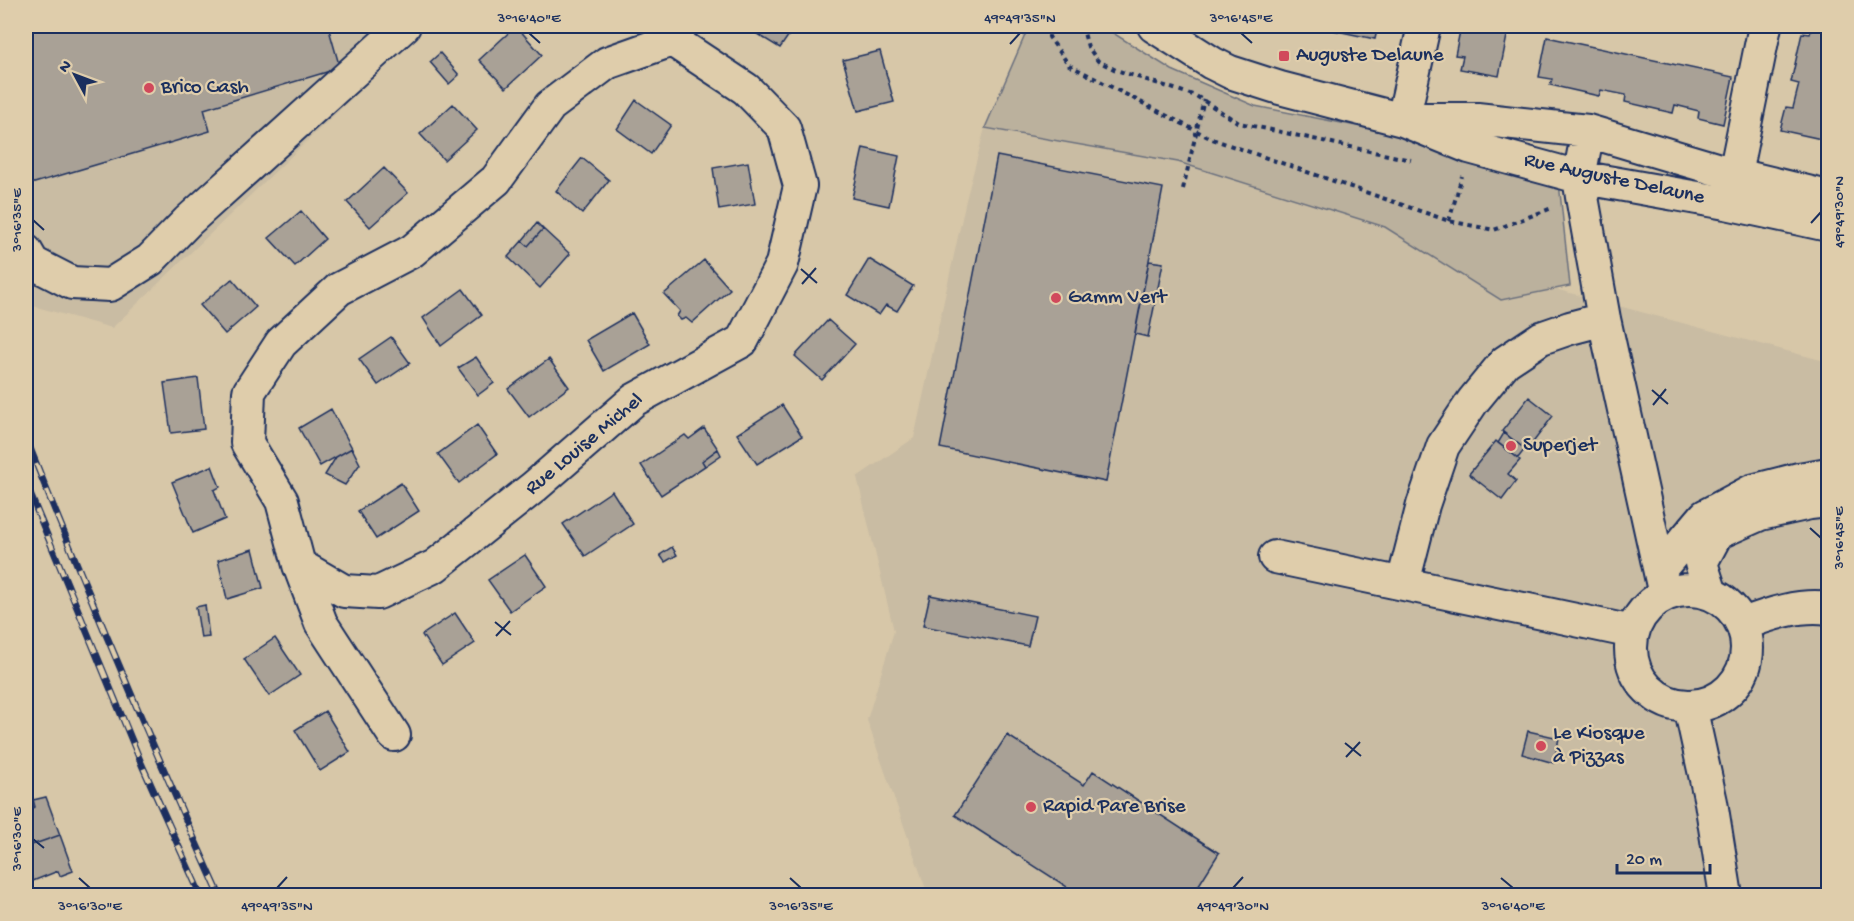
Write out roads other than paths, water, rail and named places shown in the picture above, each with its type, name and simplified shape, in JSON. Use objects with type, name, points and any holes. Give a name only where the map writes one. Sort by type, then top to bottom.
[{"type":"street","points":[[26,251],[33,263],[72,283],[110,285],[150,260],[188,221],[404,26]]},
{"type":"street","name":"Rue Auguste Delaune","points":[[1154,26],[1230,72],[1280,88],[1403,120],[1469,147],[1581,187],[1730,189],[1828,196]]},
{"type":"street","points":[[1403,120],[1424,26]]},
{"type":"street","points":[[1730,189],[1764,26]]},
{"type":"street","points":[[394,735],[321,623],[299,565],[282,501],[247,443],[249,392],[281,343],[339,289],[412,251],[496,180],[550,106],[607,63],[677,33]]},
{"type":"street","name":"Rue Louise Michel","points":[[299,565],[344,591],[378,593],[435,566],[534,487],[634,400],[742,341],[782,264],[800,186],[784,128],[746,89],[677,33]]},
{"type":"street","name":"Rue Auguste Delaune","points":[[1403,120],[1477,119],[1588,131],[1730,189],[1828,225]]},
{"type":"street","points":[[1588,131],[1581,187],[1604,320],[1663,581],[1680,591],[1696,590],[1724,601],[1735,611],[1743,624],[1748,643],[1746,662],[1739,680],[1726,694],[1709,703],[1690,706],[1672,704],[1657,697],[1644,685],[1635,669],[1631,651],[1633,632],[1640,617],[1651,604],[1663,581],[1705,516],[1752,491],[1828,474]]},
{"type":"street","points":[[1403,583],[1423,505],[1443,446],[1473,401],[1505,362],[1541,338],[1604,320]]},
{"type":"street","points":[[1711,594],[1701,563],[1718,533],[1760,514],[1828,501]]},
{"type":"street","points":[[1275,557],[1633,632]]},
{"type":"street","points":[[1743,624],[1779,611],[1828,608]]},
{"type":"street","points":[[1690,706],[1711,802],[1726,896]]},
{"type":"railway","points":[[26,438],[120,668],[220,896]]},
{"type":"railway","points":[[26,484],[142,765],[201,896]]},
{"type":"place","name":"Auguste Delaune","points":[[1284,56]]},
{"type":"place","name":"Brico Cash","points":[[149,88]]},
{"type":"place","name":"Gamm Vert","points":[[1056,298]]},
{"type":"place","name":"Superjet","points":[[1511,446]]},
{"type":"place","name":"Le Kiosque à Pizzas","points":[[1541,746]]},
{"type":"place","name":"Rapid Pare Brise","points":[[1031,807]]}]
